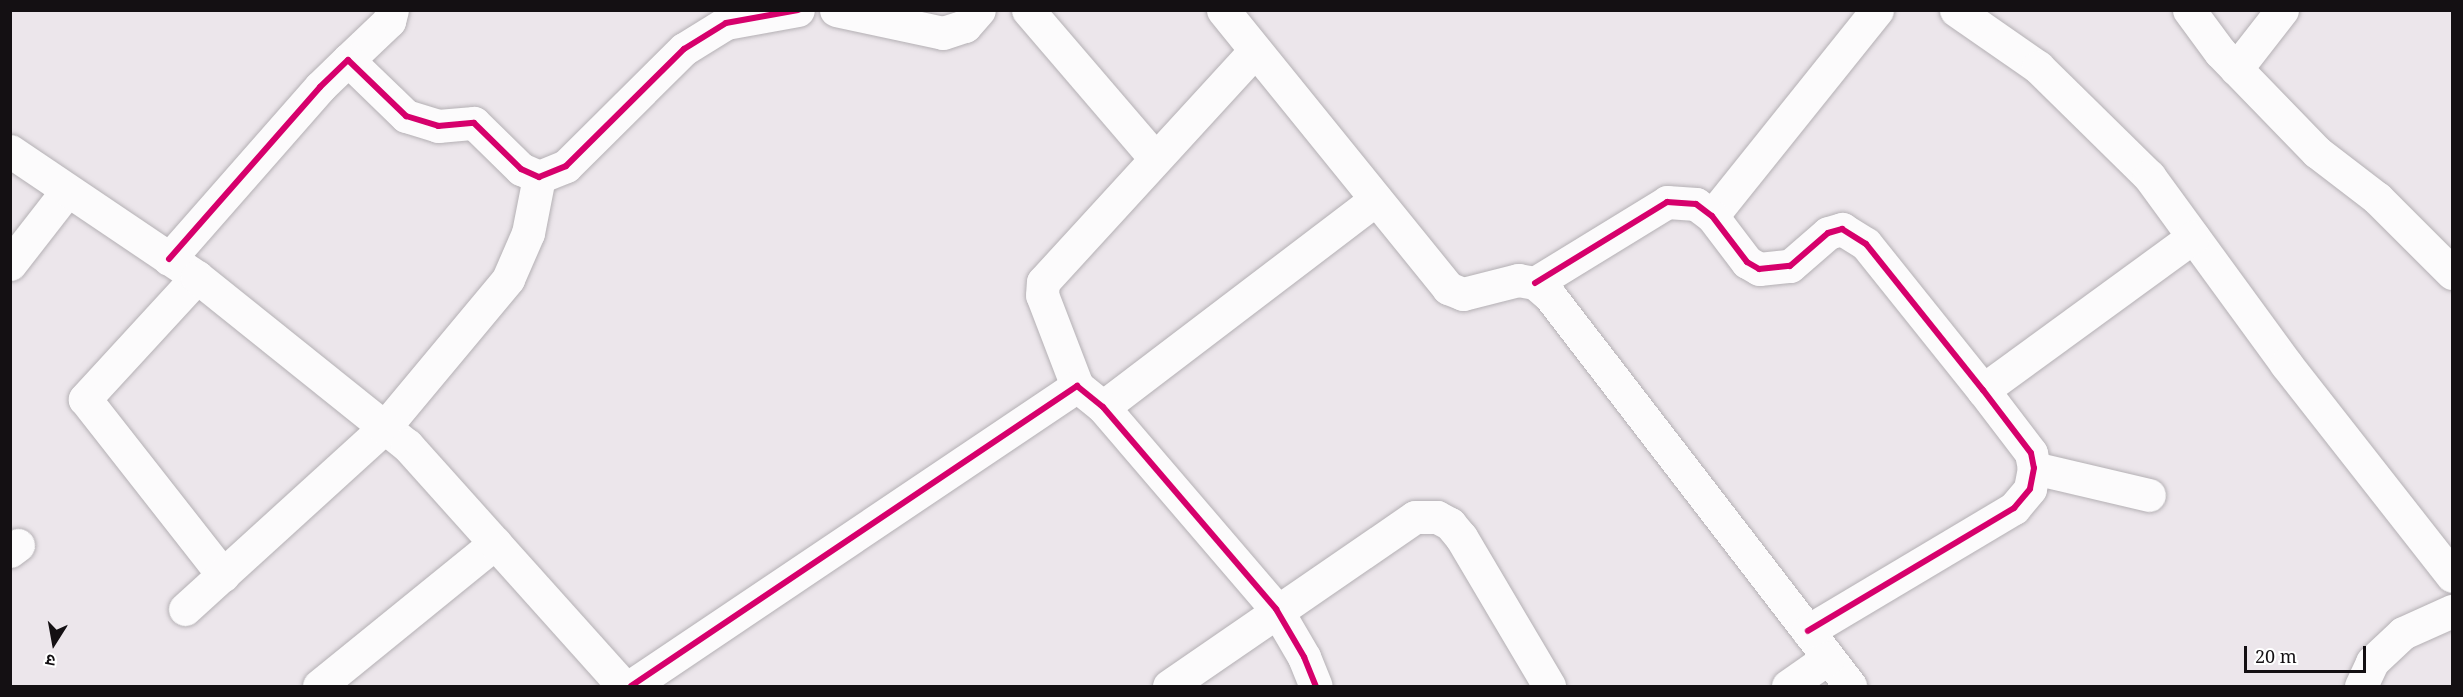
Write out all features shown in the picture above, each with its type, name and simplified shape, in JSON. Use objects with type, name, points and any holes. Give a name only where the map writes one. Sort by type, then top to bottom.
[{"type":"street","points":[[169,259],[320,87],[388,21],[392,10]]},
{"type":"street","points":[[348,60],[406,116],[438,126],[474,123],[522,169],[539,177],[566,166],[684,49],[726,23],[798,10]]},
{"type":"street","points":[[836,10],[943,33],[964,26],[980,10]]},
{"type":"street","points":[[1028,10],[1155,158]]},
{"type":"street","points":[[1223,10],[1448,288],[1463,294],[1501,282],[1535,283],[1667,202],[1696,204],[1712,216],[1747,262],[1759,269],[1790,266],[1828,233],[1842,229],[1856,235],[1983,390],[2031,453],[2034,468],[2030,489],[2014,508],[1808,631]]},
{"type":"street","points":[[1712,216],[1877,10]]},
{"type":"street","points":[[1956,10],[2038,67],[2149,176],[2286,364],[2452,576]]},
{"type":"street","points":[[2188,10],[2236,69],[2317,152],[2377,198],[2452,273]]},
{"type":"street","points":[[2236,69],[2282,10]]},
{"type":"street","points":[[1255,51],[1043,282],[1042,295],[1077,386],[1103,406],[1276,609],[1304,657],[1316,687]]},
{"type":"street","points":[[10,151],[66,192],[197,277],[407,446],[624,687]]},
{"type":"street","points":[[185,609],[384,428],[508,279],[528,233],[539,177]]},
{"type":"street","points":[[10,264],[66,192]]},
{"type":"street","points":[[1103,406],[1375,200]]},
{"type":"street","points":[[1983,390],[2193,237]]},
{"type":"street","points":[[197,277],[85,399],[223,575]]},
{"type":"street","points":[[1535,283],[1550,296],[1850,687]]},
{"type":"street","points":[[631,687],[1077,386]]},
{"type":"street","points":[[2034,468],[2149,495]]},
{"type":"street","points":[[1169,687],[1276,609],[1415,517],[1437,517],[1450,524],[1461,537],[1549,687]]},
{"type":"street","points":[[319,687],[495,543]]},
{"type":"street","points":[[2361,687],[2373,662],[2403,633],[2452,611]]},
{"type":"street","points":[[1788,687],[1828,658]]},
{"type":"cycle path","points":[[169,259],[320,87],[348,60],[406,116],[438,126],[474,123],[521,169],[539,177],[566,166],[684,49],[726,23],[798,10]]},
{"type":"cycle path","points":[[1535,283],[1667,202],[1696,204],[1712,216],[1747,262],[1759,269],[1790,266],[1828,233],[1842,229],[1866,244],[1983,390],[2031,453],[2034,468],[2030,489],[2014,508],[1808,631]]},
{"type":"cycle path","points":[[631,686],[1077,386],[1103,407],[1276,609],[1304,657],[1316,686]]}]
